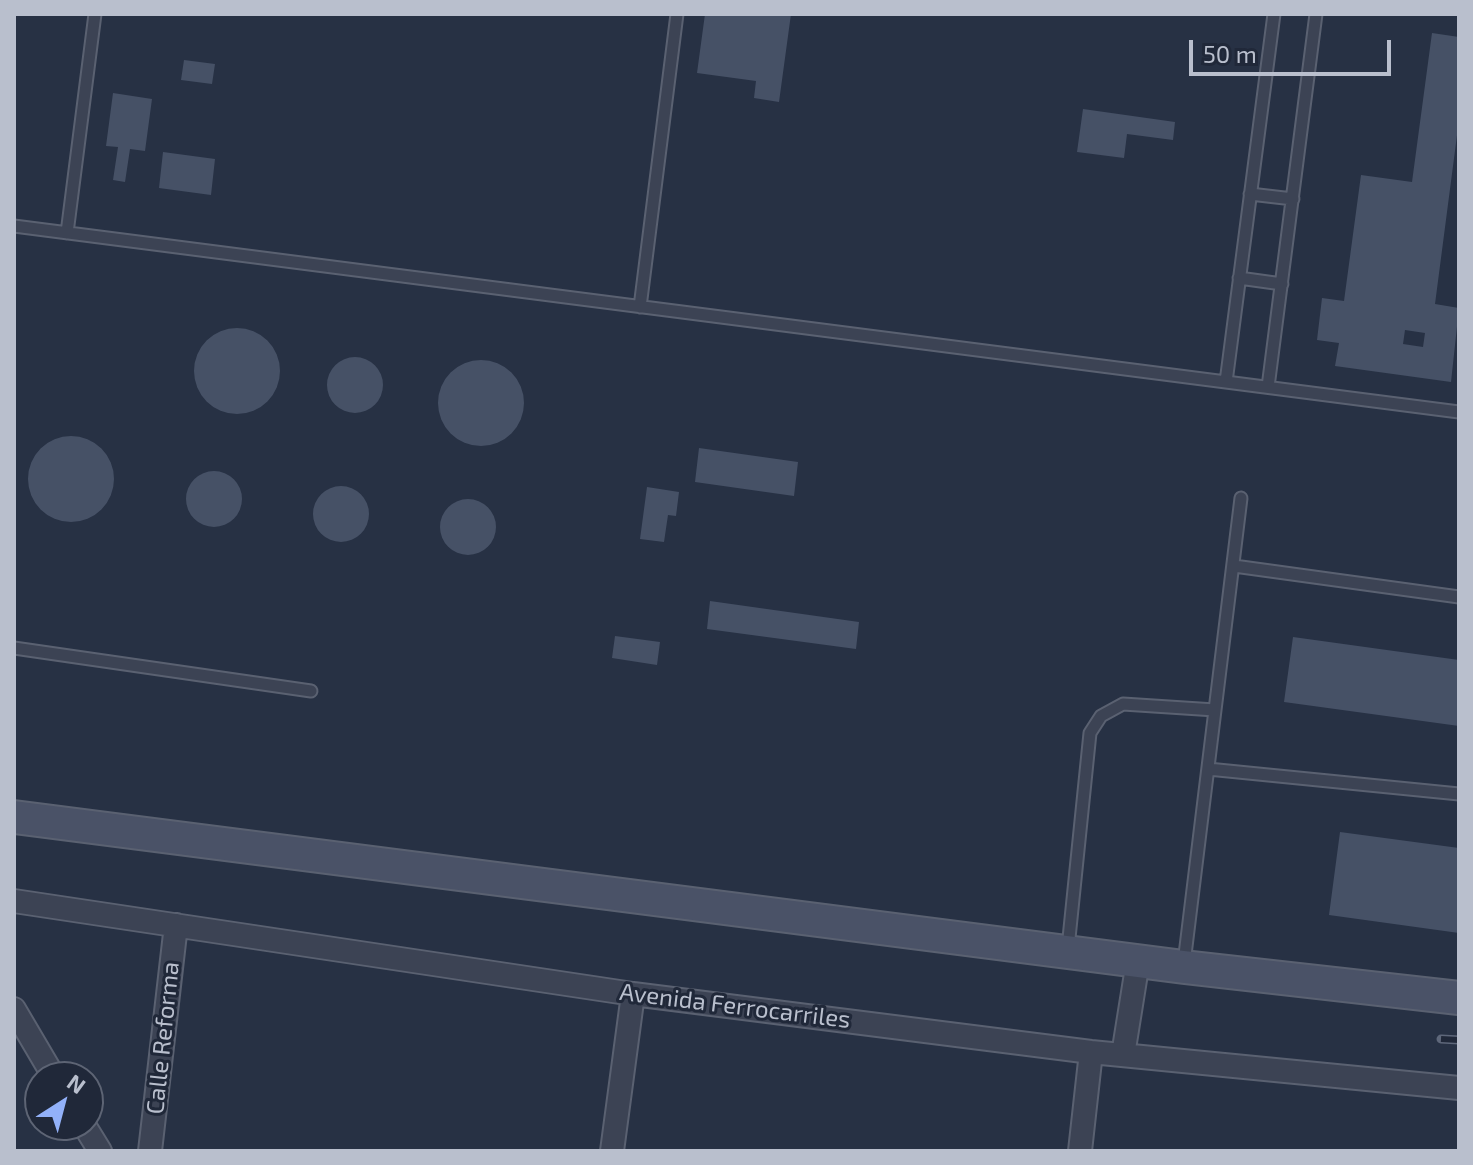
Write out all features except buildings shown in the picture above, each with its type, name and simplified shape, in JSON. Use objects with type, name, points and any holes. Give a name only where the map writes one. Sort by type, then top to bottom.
[{"type":"main road","points":[[14,817],[1184,967],[1459,998]]},
{"type":"street","name":"Avenida Ferrocarriles","points":[[14,901],[633,994],[1091,1052],[1459,1088]]},
{"type":"street","name":"Calle Reforma","points":[[150,1151],[176,925]]},
{"type":"street","points":[[1123,1055],[1138,961]]},
{"type":"street","points":[[612,1151],[633,994]]},
{"type":"street","points":[[14,1009],[45,1061]]},
{"type":"street","points":[[1080,1151],[1091,1052]]},
{"type":"lane","points":[[67,233],[95,14]]},
{"type":"lane","points":[[640,307],[677,14]]},
{"type":"lane","points":[[1226,382],[1274,14]]},
{"type":"lane","points":[[1268,387],[1316,14]]},
{"type":"lane","points":[[1250,194],[1293,199]]},
{"type":"lane","points":[[14,226],[1459,412]]},
{"type":"lane","points":[[1239,278],[1282,284]]},
{"type":"lane","points":[[1184,967],[1241,498]]},
{"type":"lane","points":[[1234,566],[1459,597]]},
{"type":"lane","points":[[14,648],[311,691]]},
{"type":"lane","points":[[1068,952],[1090,733],[1101,716],[1123,704],[1215,710]]},
{"type":"lane","points":[[1208,769],[1459,794]]},
{"type":"railway","points":[[1441,1039],[1459,1040]]}]
